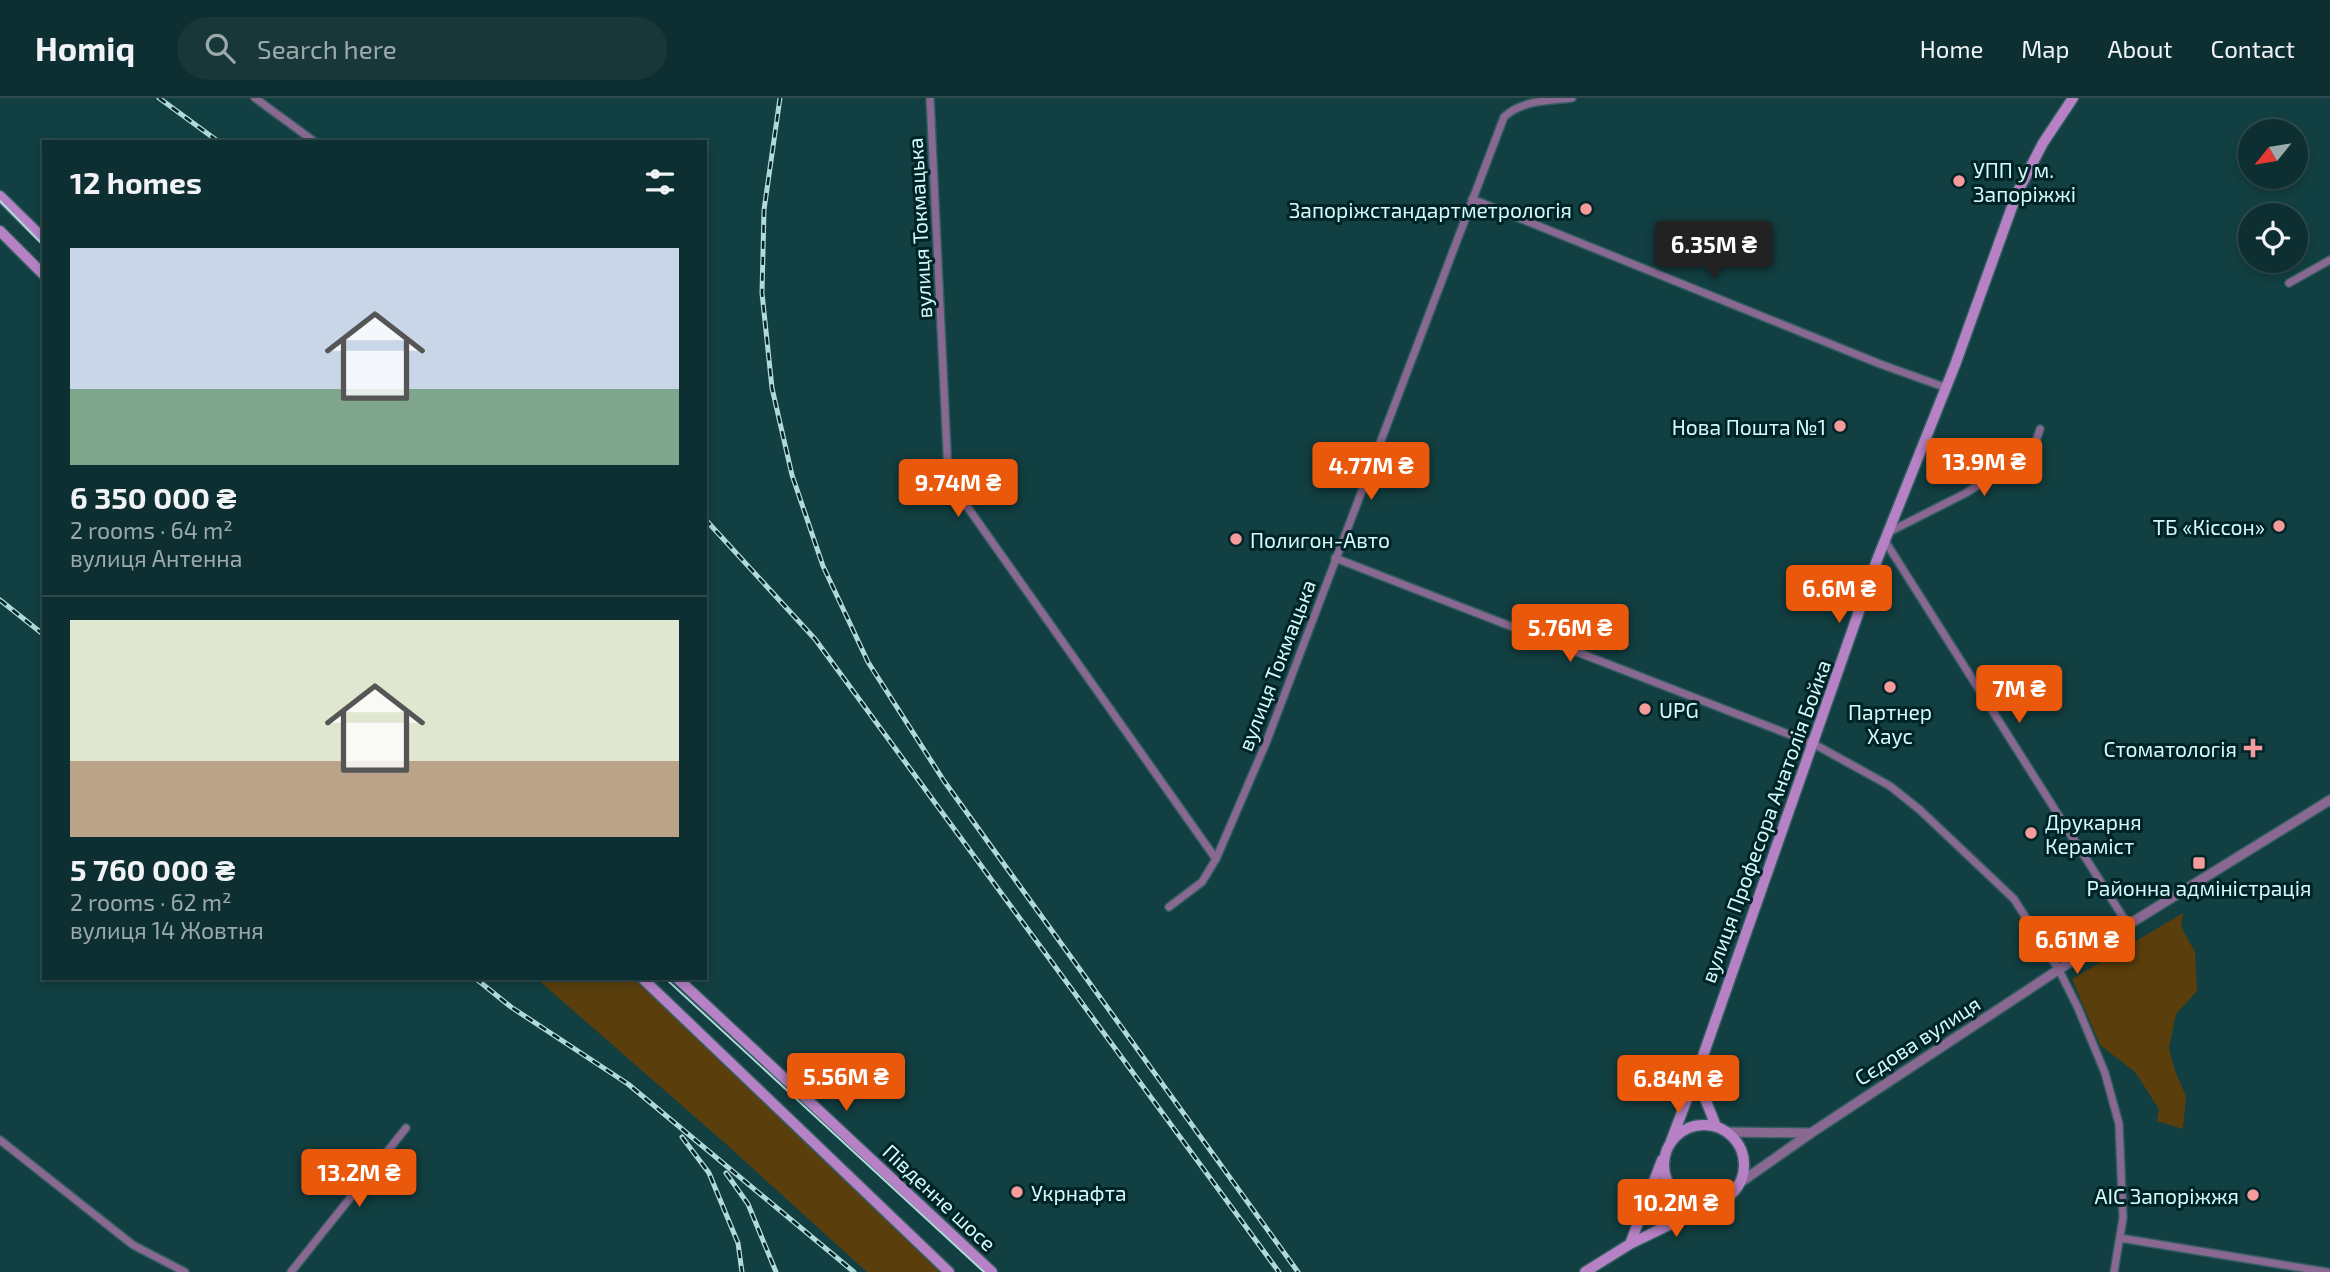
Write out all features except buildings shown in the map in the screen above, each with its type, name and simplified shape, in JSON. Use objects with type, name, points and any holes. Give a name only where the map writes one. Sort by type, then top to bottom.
[{"type":"main road","name":"вулиця Професора Анатолія Бойка","points":[[1671,1141],[1887,536],[1947,388],[2017,193],[2043,143],[2073,98]]},
{"type":"main road","points":[[0,196],[42,237]]},
{"type":"main road","points":[[0,231],[42,273]]},
{"type":"main road","points":[[644,980],[948,1272]]},
{"type":"main road","name":"Південне шосе","points":[[679,980],[992,1272]]},
{"type":"main road","points":[[1698,1070],[1716,1126]]},
{"type":"main road","points":[[1630,1244],[1665,1152],[1680,1132],[1703,1124],[1716,1126],[1727,1132],[1737,1142],[1743,1154],[1741,1182],[1722,1202],[1695,1205],[1671,1190],[1663,1165],[1665,1152]]},
{"type":"main road","points":[[1585,1272],[1630,1244],[1708,1205]]},
{"type":"street","points":[[255,98],[312,140]]},
{"type":"street","name":"вулиця Токмацька","points":[[930,98],[948,472],[954,488],[1216,859]]},
{"type":"street","name":"вулиця Токмацька","points":[[1169,908],[1202,882],[1216,859],[1266,743],[1504,117],[1512,109],[1526,104],[1572,98]]},
{"type":"street","points":[[1472,199],[1880,364],[1947,388]]},
{"type":"street","points":[[2289,283],[2330,260]]},
{"type":"street","points":[[2040,429],[2033,450],[1966,493],[1887,536],[2128,925]]},
{"type":"street","points":[[1335,558],[1814,744],[1890,786],[1920,810],[2014,900],[2059,970],[2078,1008],[2105,1073],[2119,1124],[2123,1218],[2114,1272]]},
{"type":"street","name":"Сєдова вулиця","points":[[1741,1182],[2128,925],[2330,800]]},
{"type":"street","points":[[291,1272],[406,1128]]},
{"type":"street","points":[[1727,1132],[1811,1133]]},
{"type":"street","points":[[0,1140],[133,1244],[184,1272]]},
{"type":"street","points":[[2120,1238],[2327,1272]]},
{"type":"shaded area","points":[[2183,913],[2181,927],[2195,952],[2197,991],[2176,1014],[2169,1048],[2186,1096],[2183,1129],[2157,1121],[2159,1109],[2135,1072],[2100,1045],[2072,979]]},
{"type":"shaded area","points":[[538,980],[644,980],[949,1272],[867,1272]]},
{"type":"tram line","points":[[0,201],[42,244]]},
{"type":"tram line","points":[[667,980],[984,1272]]},
{"type":"railway","points":[[159,98],[216,140]]},
{"type":"railway","points":[[780,98],[764,210],[762,293],[772,388],[792,475],[823,566],[868,662],[944,781],[1298,1272]]},
{"type":"railway","points":[[707,521],[815,639],[1279,1272]]},
{"type":"railway","points":[[0,600],[42,633]]},
{"type":"railway","points":[[477,980],[511,1007],[628,1084],[854,1272]]},
{"type":"railway","points":[[682,1137],[709,1173],[738,1243],[742,1272]]},
{"type":"railway","points":[[726,1173],[748,1204],[776,1272]]},
{"type":"place","name":"УПП у м. Запоріжжі","points":[[1959,181]]},
{"type":"place","name":"Запоріжстандартметрологія","points":[[1586,209]]},
{"type":"place","name":"Нова Пошта №1","points":[[1840,426]]},
{"type":"place","name":"ТБ «Кіссон»","points":[[2279,526]]},
{"type":"place","name":"Полигон-Авто","points":[[1236,539]]},
{"type":"place","name":"Партнер Хаус","points":[[1890,687]]},
{"type":"place","name":"UPG","points":[[1645,709]]},
{"type":"place","name":"Стоматологія","points":[[2253,748]]},
{"type":"place","name":"Друкарня Кераміст","points":[[2031,833]]},
{"type":"place","name":"Районна адміністрація","points":[[2199,863]]},
{"type":"place","name":"Укрнафта","points":[[1017,1192]]},
{"type":"place","name":"АІС Запоріжжя","points":[[2253,1195]]}]
